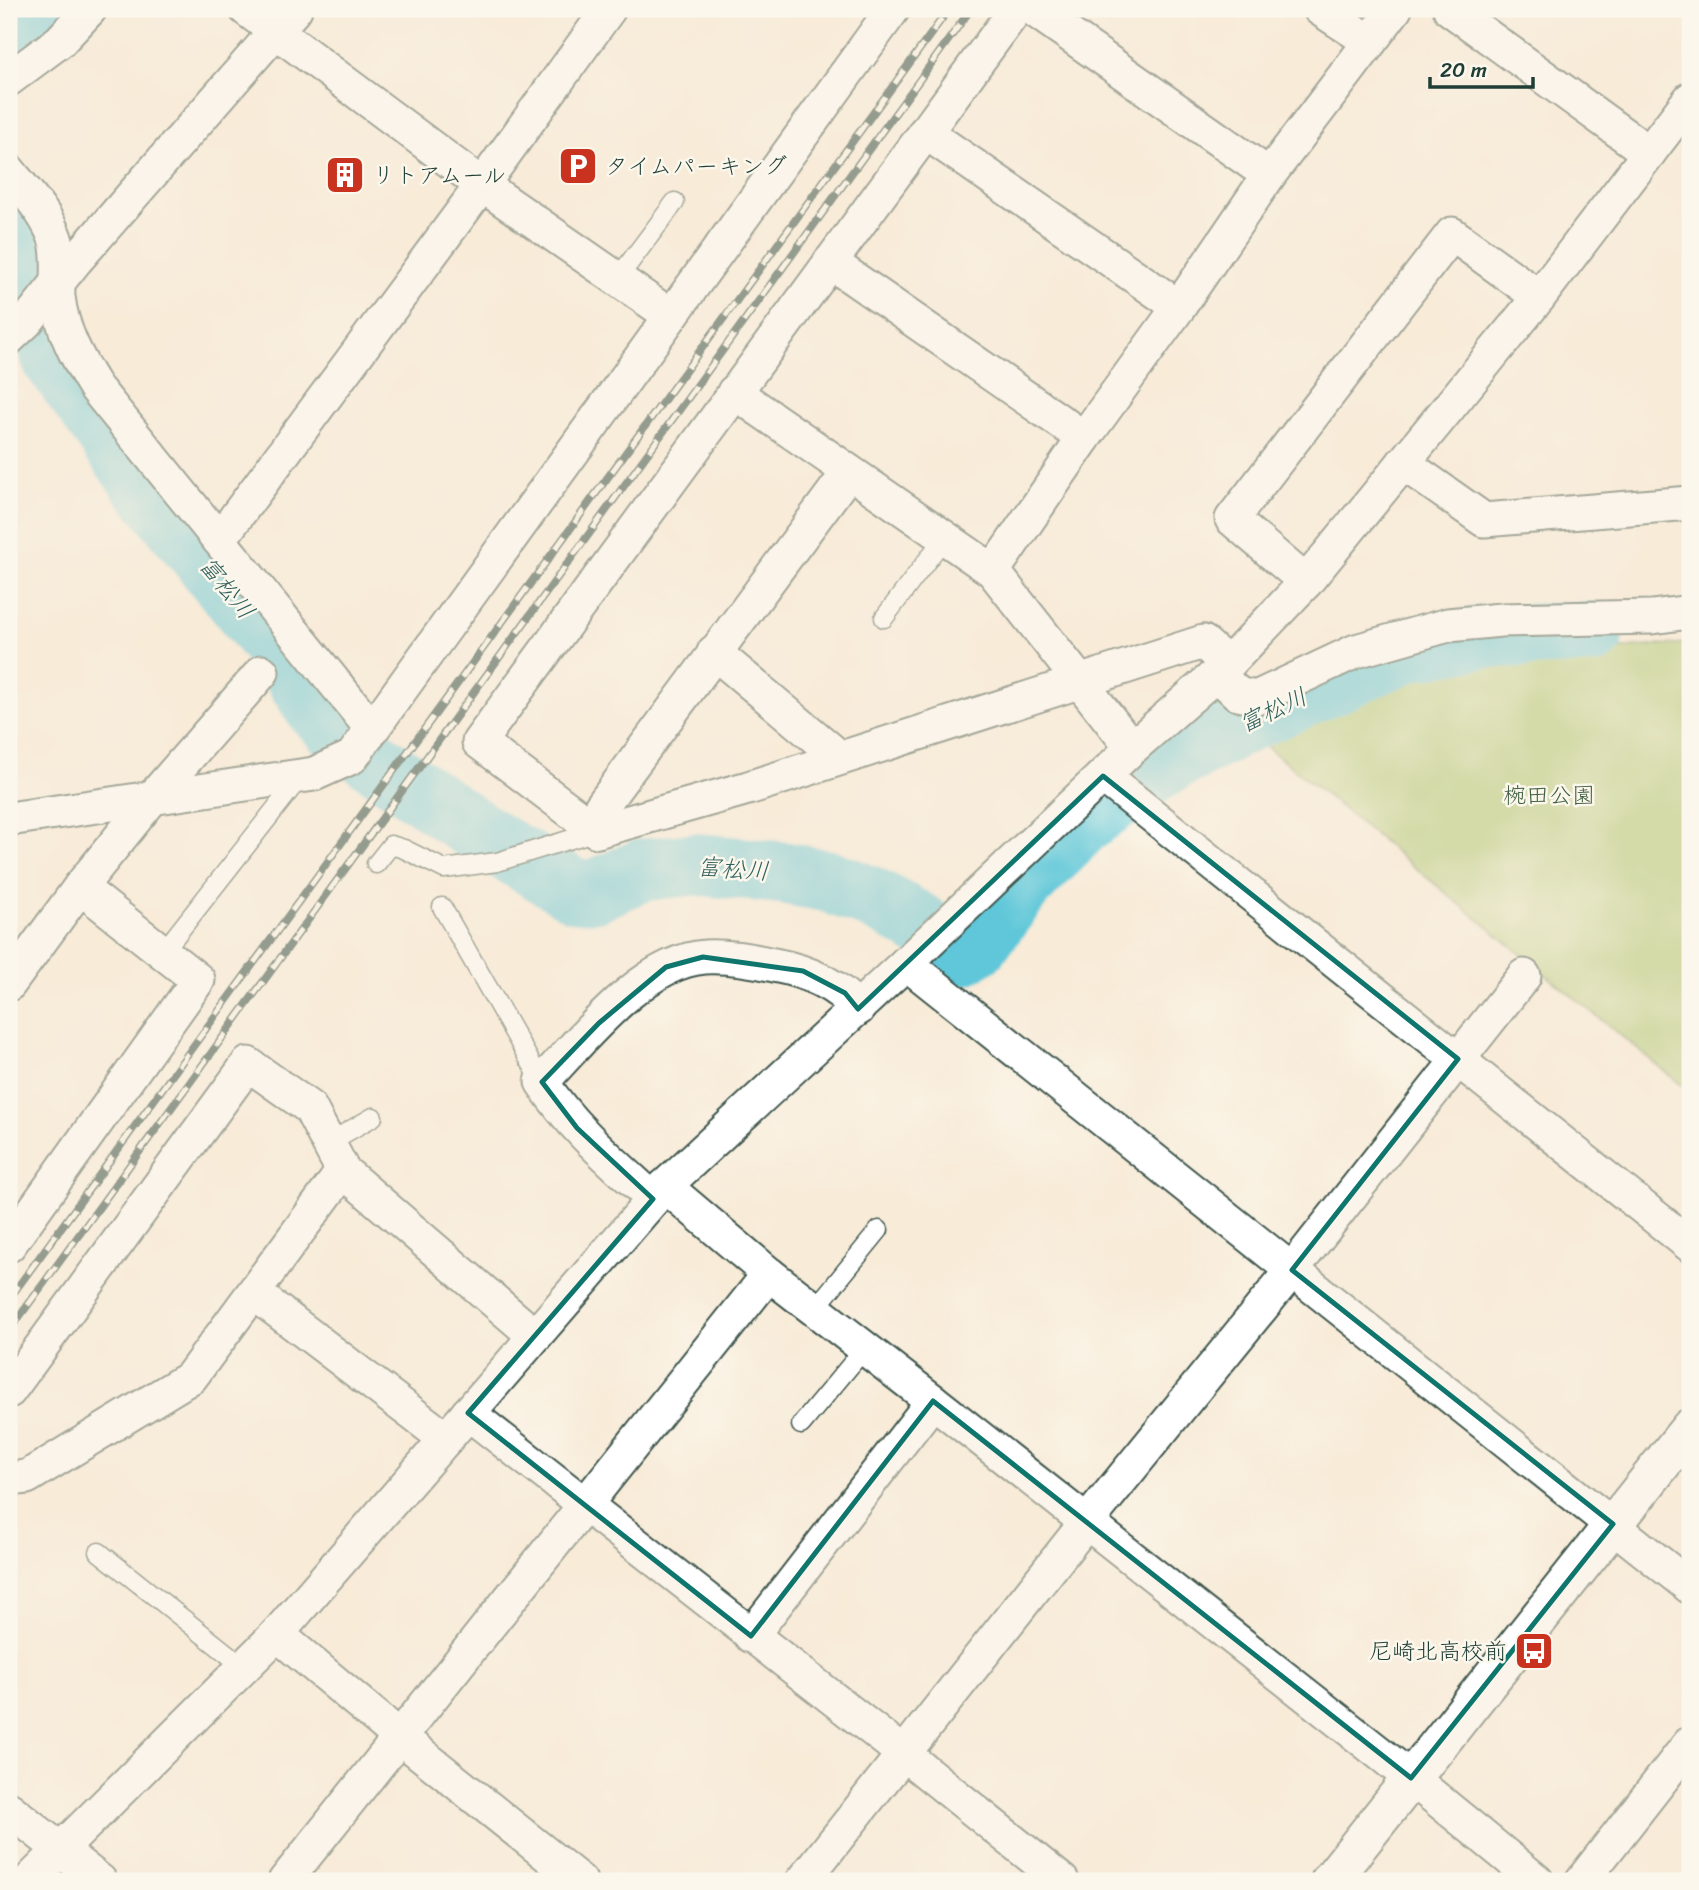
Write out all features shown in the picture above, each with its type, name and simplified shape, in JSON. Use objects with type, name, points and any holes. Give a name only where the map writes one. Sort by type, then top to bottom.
[{"type":"street","points":[[9,79],[60,41],[90,9]]},
{"type":"street","points":[[246,9],[286,20],[482,185],[671,316]]},
{"type":"street","points":[[219,540],[609,9]]},
{"type":"street","points":[[9,819],[314,774],[363,742],[892,9]]},
{"type":"street","points":[[597,831],[479,742],[1016,9]]},
{"type":"street","points":[[1033,9],[1269,175]]},
{"type":"street","points":[[1320,9],[1368,41]]},
{"type":"street","points":[[993,571],[1269,175],[1368,41],[1395,9]]},
{"type":"street","points":[[1450,9],[1649,153]]},
{"type":"street","points":[[35,310],[286,20]]},
{"type":"street","points":[[29,1881],[277,1634],[659,1193],[926,945],[1117,787],[1132,748],[1223,669],[1306,582],[1539,298],[1690,99]]},
{"type":"street","points":[[925,132],[1179,307]]},
{"type":"street","points":[[9,171],[46,219],[55,240],[35,310]]},
{"type":"street","points":[[1306,582],[1232,519],[1452,234],[1539,298]]},
{"type":"street","points":[[830,262],[1084,438]]},
{"type":"street","points":[[35,310],[64,330],[76,358],[95,387],[219,540],[363,742]]},
{"type":"street","points":[[734,392],[993,571],[1132,748]]},
{"type":"street","points":[[1404,463],[1484,520],[1690,503]]},
{"type":"street","points":[[597,831],[601,807],[848,473]]},
{"type":"street","points":[[597,831],[748,788],[1203,642],[1238,694],[1255,698],[1356,651],[1448,625],[1500,620],[1652,617],[1690,612]]},
{"type":"street","points":[[714,652],[840,758]]},
{"type":"street","points":[[9,985],[80,887],[153,797],[262,672]]},
{"type":"street","points":[[1117,787],[1690,1245]]},
{"type":"street","points":[[15,1223],[198,979],[80,887]]},
{"type":"street","points":[[926,945],[1292,1270],[1690,1587]]},
{"type":"street","points":[[858,1009],[845,993],[803,971],[752,960],[703,957],[666,967],[637,986],[542,1083],[560,1110],[577,1128],[933,1401],[1411,1778],[1537,1881]]},
{"type":"street","points":[[803,1881],[1524,976]]},
{"type":"street","points":[[9,1391],[248,1064],[310,1108],[335,1157],[535,1336]]},
{"type":"street","points":[[9,1479],[27,1477],[191,1377],[254,1293],[335,1157]]},
{"type":"street","points":[[285,1881],[769,1274]]},
{"type":"street","points":[[254,1293],[446,1439]]},
{"type":"street","points":[[751,1636],[933,1401]]},
{"type":"street","points":[[468,1413],[1062,1881]]},
{"type":"street","points":[[1330,1881],[1690,1428]]},
{"type":"street","points":[[277,1634],[561,1876]]},
{"type":"street","points":[[1582,1881],[1690,1743]]},
{"type":"street","points":[[9,1809],[100,1881]]},
{"type":"lane","points":[[618,278],[675,202]]},
{"type":"lane","points":[[884,618],[944,538]]},
{"type":"lane","points":[[163,952],[301,776]]},
{"type":"lane","points":[[376,864],[391,845],[444,869],[497,862],[597,831]]},
{"type":"lane","points":[[442,907],[542,1083]]},
{"type":"lane","points":[[335,1157],[373,1118]]},
{"type":"lane","points":[[814,1310],[878,1230]]},
{"type":"lane","points":[[802,1425],[864,1349]]},
{"type":"lane","points":[[99,1552],[244,1667]]},
{"type":"highlighted area","points":[[1103,776],[1458,1059],[1292,1270],[1613,1524],[1411,1778],[933,1401],[751,1636],[468,1413],[653,1199],[577,1128],[542,1082],[599,1023],[666,967],[703,957],[803,971],[845,993],[858,1009]]},
{"type":"green space","name":"椀田公園","points":[[1690,643],[1690,1092],[1256,738],[1446,661]]},
{"type":"waterway","name":"富松川","points":[[9,53],[67,9]]},
{"type":"waterway","name":"富松川","points":[[9,202],[15,210],[31,253],[39,309],[53,359],[141,482],[283,657],[315,707],[340,734],[376,762],[493,842],[576,891],[594,891],[643,870],[695,864],[784,873],[828,881],[872,898],[915,921],[962,954],[976,946],[1023,884],[1086,820],[1161,767],[1251,719],[1409,650],[1482,637],[1593,633]]},
{"type":"railway","points":[[9,1299],[949,9]]},
{"type":"railway","points":[[9,1331],[971,9]]},
{"type":"place","name":"タイムパーキング","points":[[578,166]]},
{"type":"place","name":"リトアムール","points":[[345,175]]},
{"type":"place","name":"尼崎北高校前","points":[[1534,1651]]}]
